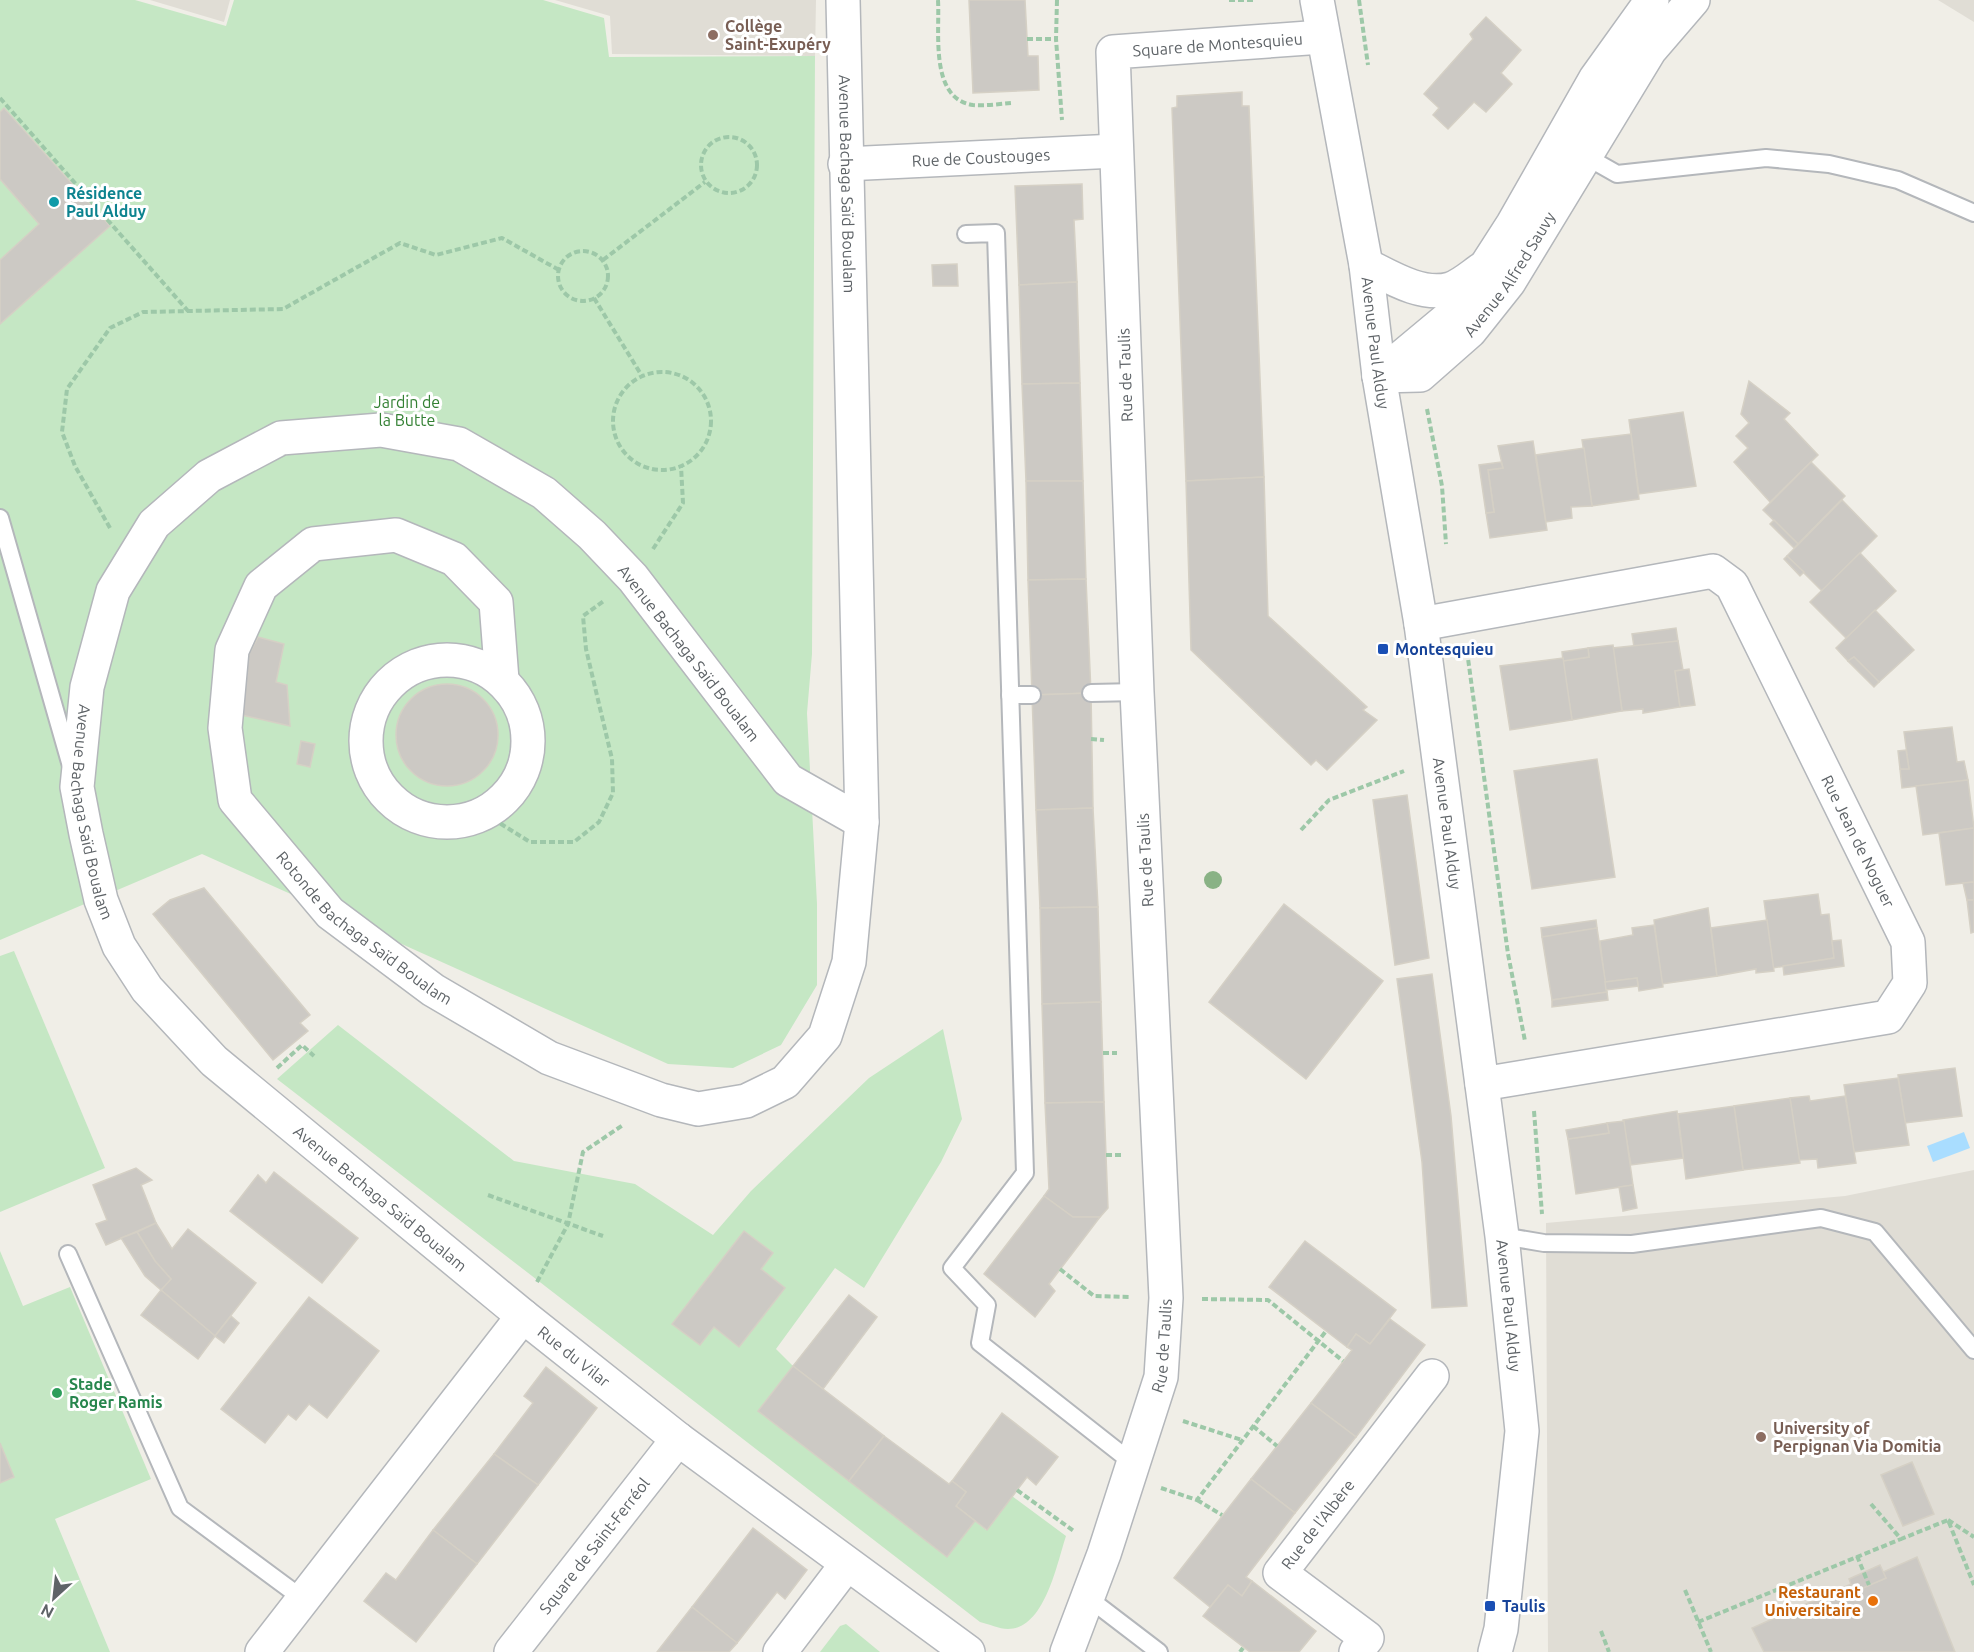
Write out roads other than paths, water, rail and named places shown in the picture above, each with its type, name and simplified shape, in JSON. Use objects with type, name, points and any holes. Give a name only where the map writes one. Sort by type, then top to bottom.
[{"type":"street","name":"Avenue Bachaga Saïd Boualam","points":[[843,0],[862,822]]},
{"type":"street","name":"Avenue Paul Alduy","points":[[1317,0],[1322,37],[1366,265],[1379,376],[1421,624],[1502,1236],[1522,1431],[1501,1629],[1495,1652]]},
{"type":"street","name":"Avenue Alfred Sauvy","points":[[1379,376],[1420,375],[1470,331],[1509,282],[1572,149],[1596,78],[1652,0]]},
{"type":"street","name":"Avenue Alfred Sauvy","points":[[1379,376],[1456,311],[1572,149],[1650,50],[1693,0]]},
{"type":"street","name":"Square de Montesquieu","points":[[1113,52],[1322,37]]},
{"type":"street","name":"Rue de Taulis","points":[[1067,1652],[1104,1554],[1161,1377],[1166,1298],[1137,692],[1113,52]]},
{"type":"street","name":"Rue de Coustouges","points":[[845,164],[1116,152]]},
{"type":"street","name":"Avenue Alfred Sauvy","points":[[1366,265],[1404,284],[1426,290],[1451,289],[1486,267]]},
{"type":"street","name":"Avenue Bachaga Saïd Boualam","points":[[523,1316],[214,1061],[147,989],[119,946],[101,900],[77,787],[87,687],[113,591],[154,524],[208,476],[281,438],[381,430],[459,444],[544,494],[592,535],[633,578],[788,780],[862,822]]},
{"type":"street","name":"Rotonde Bachaga Saïd Boualam","points":[[502,680],[496,602],[454,559],[396,535],[313,544],[261,586],[231,650],[225,728],[235,800],[330,913],[433,990],[549,1058],[661,1100],[698,1109],[746,1101],[785,1082],[825,1036],[849,962],[862,822]]},
{"type":"street","name":"Rue Jean de Noguer","points":[[1421,624],[1713,571],[1732,585],[1908,942],[1910,983],[1888,1017],[1482,1084]]},
{"type":"street","points":[[452,660],[478,666],[502,680],[518,701],[528,725],[529,752],[522,777],[506,798],[485,814],[460,822],[435,822],[410,814],[387,798],[372,774],[365,747],[368,720],[380,694],[399,675],[424,662],[452,660]]},
{"type":"street","name":"Rue du Vilar","points":[[262,1652],[523,1316],[678,1439],[968,1652]]},
{"type":"street","name":"Rue de l'Albère","points":[[1356,1652],[1367,1638],[1280,1573],[1432,1376]]},
{"type":"street","name":"Square de Saint-Ferréol","points":[[511,1652],[678,1439]]},
{"type":"street","points":[[780,1652],[847,1564]]},
{"type":"lane","points":[[1572,149],[1617,174],[1766,158],[1829,164],[1898,180],[1974,213]]},
{"type":"lane","points":[[966,234],[996,233],[1025,1173],[952,1268],[987,1305],[980,1343],[1131,1470]]},
{"type":"lane","points":[[0,518],[77,787]]},
{"type":"lane","points":[[1091,693],[1137,692]]},
{"type":"lane","points":[[1010,695],[1032,695]]},
{"type":"lane","points":[[1502,1236],[1544,1243],[1632,1244],[1821,1218],[1875,1232],[1974,1350]]},
{"type":"lane","points":[[68,1254],[180,1508],[303,1599]]},
{"type":"lane","points":[[1087,1597],[1159,1652]]},
{"type":"water","points":[[1964,1132],[1970,1148],[1933,1162],[1927,1146]]},
{"type":"place","name":"Collège Saint-Exupéry","points":[[713,35]]},
{"type":"place","name":"Résidence Paul Alduy","points":[[54,202]]},
{"type":"place","name":"Montesquieu","points":[[1383,649]]},
{"type":"place","name":"Stade Roger Ramis","points":[[57,1393]]},
{"type":"place","name":"University of Perpignan Via Domitia","points":[[1761,1437]]},
{"type":"place","name":"Restaurant Universitaire","points":[[1873,1601]]},
{"type":"place","name":"Taulis","points":[[1490,1606]]},
{"type":"park label","name":"Jardin de la Butte","points":[[407,411]]}]
